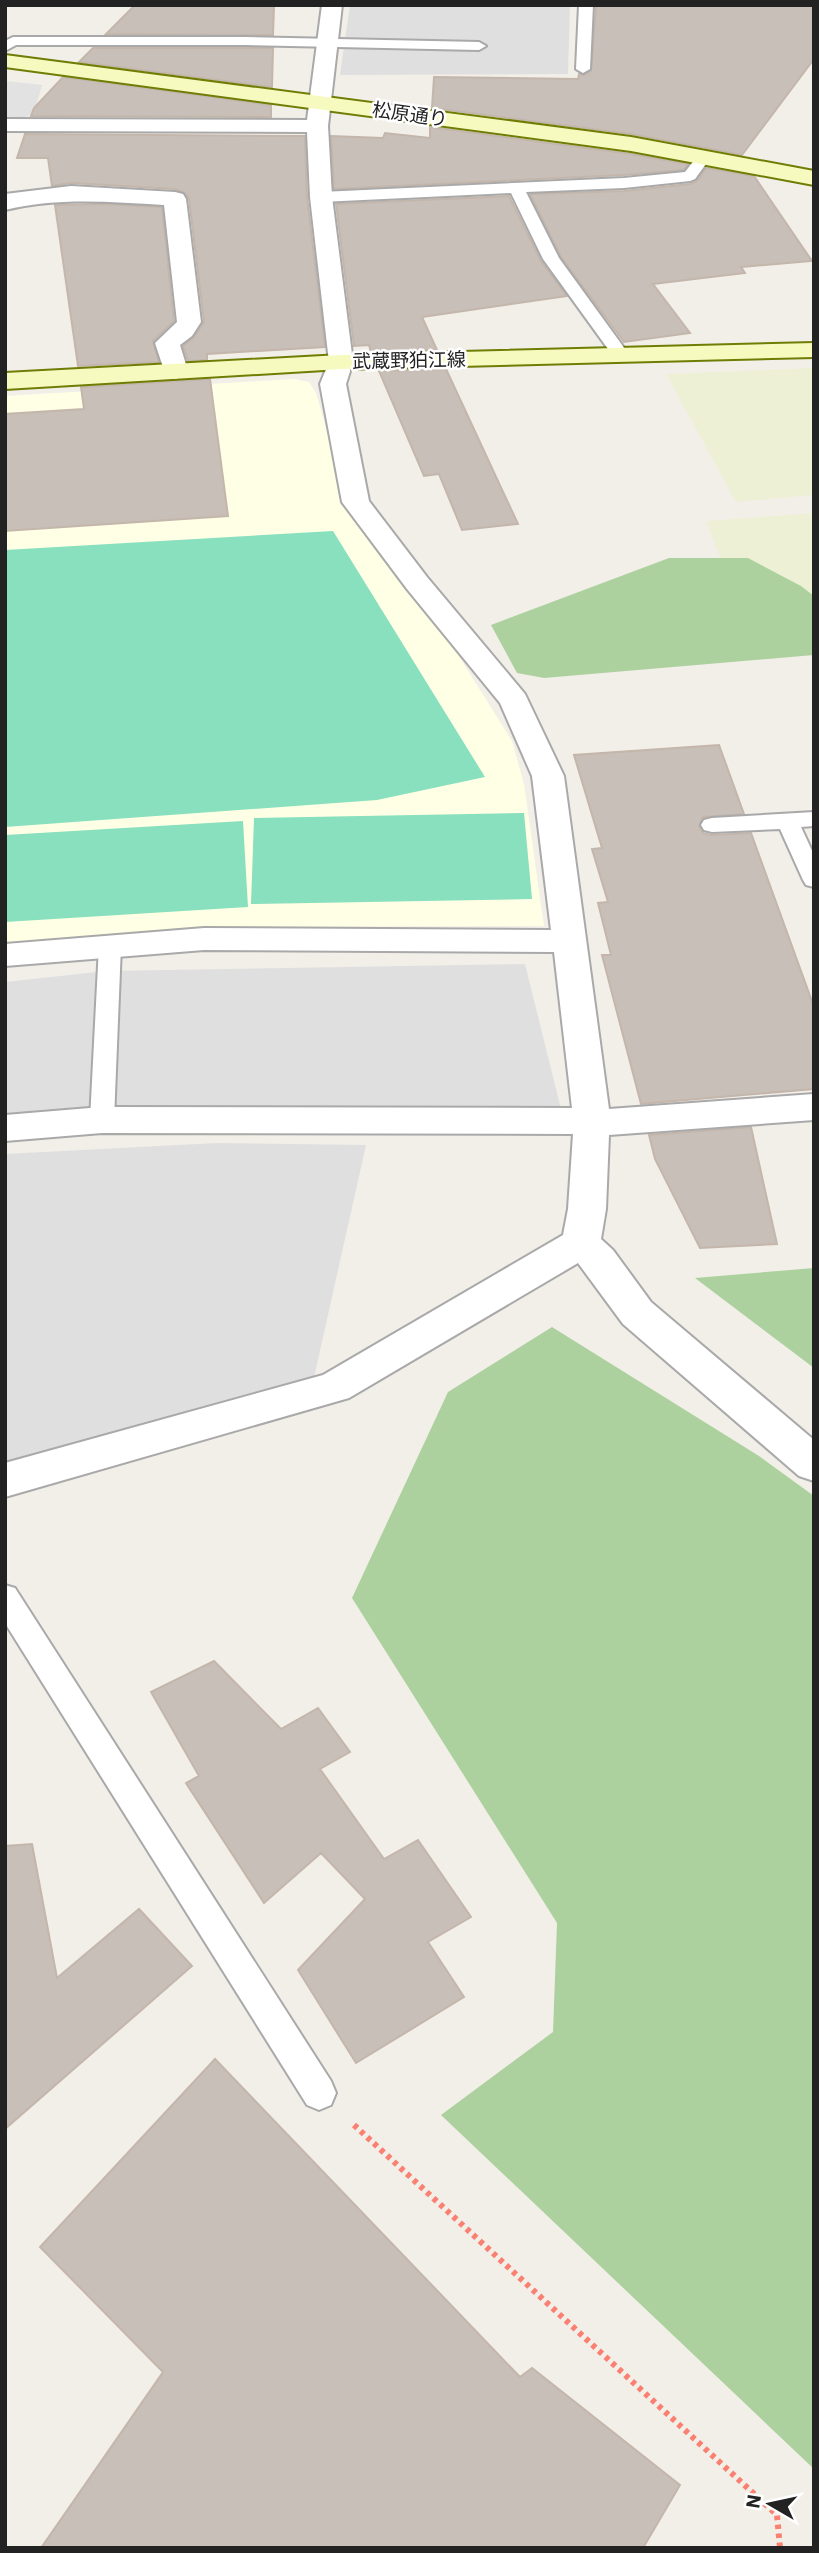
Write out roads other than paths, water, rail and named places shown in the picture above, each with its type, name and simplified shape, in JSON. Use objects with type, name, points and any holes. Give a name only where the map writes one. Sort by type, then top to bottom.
[{"type":"main road","name":"松原通り","points":[[5,61],[631,144],[814,178]]},
{"type":"main road","name":"武蔵野狛江線","points":[[5,382],[341,362],[814,350]]},
{"type":"street","points":[[5,1480],[335,1387],[581,1243],[587,1209],[592,1120],[548,776],[514,700],[426,594],[356,502],[334,384],[341,362],[321,197],[317,127],[332,5]]},
{"type":"street","points":[[5,125],[317,127]]},
{"type":"street","points":[[5,203],[11,199],[71,193],[175,199],[189,322],[183,331],[167,343],[175,371]]},
{"type":"street","points":[[5,955],[204,939],[570,941]]},
{"type":"street","points":[[5,1128],[102,1120],[621,1122],[814,1107]]},
{"type":"street","points":[[581,1243],[599,1260],[637,1313],[814,1464]]},
{"type":"lane","points":[[583,69],[586,5]]},
{"type":"lane","points":[[6,47],[13,41],[328,41],[479,46]]},
{"type":"lane","points":[[50,67],[77,41]]},
{"type":"lane","points":[[321,197],[624,183],[690,176],[704,157]]},
{"type":"lane","points":[[516,188],[551,260],[622,356]]},
{"type":"lane","points":[[712,825],[814,819]]},
{"type":"lane","points":[[789,822],[814,880]]},
{"type":"lane","points":[[102,1120],[110,946]]},
{"type":"lane","points":[[5,1597],[319,2093]]}]
